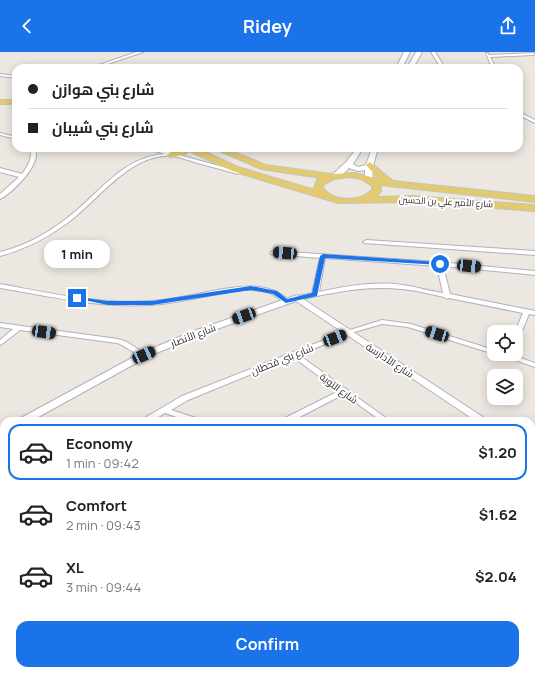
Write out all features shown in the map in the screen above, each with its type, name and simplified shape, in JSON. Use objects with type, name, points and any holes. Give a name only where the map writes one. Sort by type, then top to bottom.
[{"type":"main road","points":[[0,102],[12,102]]},
{"type":"main road","points":[[0,109],[12,109]]},
{"type":"main road","points":[[170,155],[183,152]]},
{"type":"main road","points":[[198,152],[219,163],[252,175],[280,183],[305,183],[306,180],[277,172],[227,152]]},
{"type":"main road","points":[[369,166],[374,172],[384,179],[416,187]]},
{"type":"main road","name":"شارع الأمير علي بن الحسين","points":[[264,167],[333,176],[354,175],[370,180],[416,187],[535,199]]},
{"type":"main road","points":[[329,197],[321,192],[318,186],[322,180],[333,176]]},
{"type":"main road","points":[[356,200],[369,198],[376,193],[377,187],[370,180]]},
{"type":"main road","name":"شارع الأمير علي بن الحسين","points":[[280,183],[342,200],[414,199],[535,208]]},
{"type":"main road","points":[[414,199],[394,194],[391,190],[397,188],[416,187]]},
{"type":"street","points":[[104,64],[141,52]]},
{"type":"street","points":[[401,64],[407,52]]},
{"type":"street","points":[[412,64],[419,52]]},
{"type":"street","points":[[433,52],[440,64]]},
{"type":"street","points":[[492,64],[487,54],[534,56]]},
{"type":"street","points":[[490,61],[534,56]]},
{"type":"street","points":[[0,75],[12,76]]},
{"type":"street","points":[[523,115],[535,122]]},
{"type":"street","points":[[0,134],[12,137]]},
{"type":"street","points":[[0,196],[22,176],[33,162],[34,152]]},
{"type":"street","points":[[143,158],[145,152]]},
{"type":"street","points":[[160,152],[252,175]]},
{"type":"street","points":[[333,176],[349,164],[357,152]]},
{"type":"street","points":[[370,180],[369,166],[374,152]]},
{"type":"street","points":[[0,254],[25,245],[58,227],[82,208],[113,179],[143,158],[155,155],[170,155]]},
{"type":"street","points":[[349,164],[351,167],[357,169],[369,166]]},
{"type":"street","points":[[0,170],[22,176]]},
{"type":"street","points":[[366,242],[535,253]]},
{"type":"street","points":[[273,253],[440,264],[535,273]]},
{"type":"street","points":[[315,294],[323,256]]},
{"type":"street","points":[[440,264],[447,297]]},
{"type":"street","points":[[0,286],[108,303],[128,304],[160,302],[234,290],[260,288],[275,292],[286,301]]},
{"type":"street","points":[[297,298],[372,286],[402,287],[535,313]]},
{"type":"street","name":"شارع الأنصار","points":[[31,417],[144,355],[197,333],[297,298]]},
{"type":"street","name":"شارع الأدارسة","points":[[297,298],[478,417]]},
{"type":"street","points":[[522,325],[527,312]]},
{"type":"street","name":"شارع بني قحطان","points":[[153,417],[185,398],[349,332],[382,322],[396,322],[487,350]]},
{"type":"street","points":[[0,325],[118,341],[125,343],[144,355]]},
{"type":"street","points":[[0,342],[18,328]]},
{"type":"street","name":"شارع التوبة","points":[[293,354],[380,417]]},
{"type":"street","points":[[523,361],[535,365]]},
{"type":"street","points":[[294,417],[344,391]]},
{"type":"street","points":[[164,410],[184,417]]},
{"type":"route","points":[[77,298],[108,303],[152,303],[234,290],[260,288],[275,292],[286,301],[315,294],[323,256],[440,264]]}]
